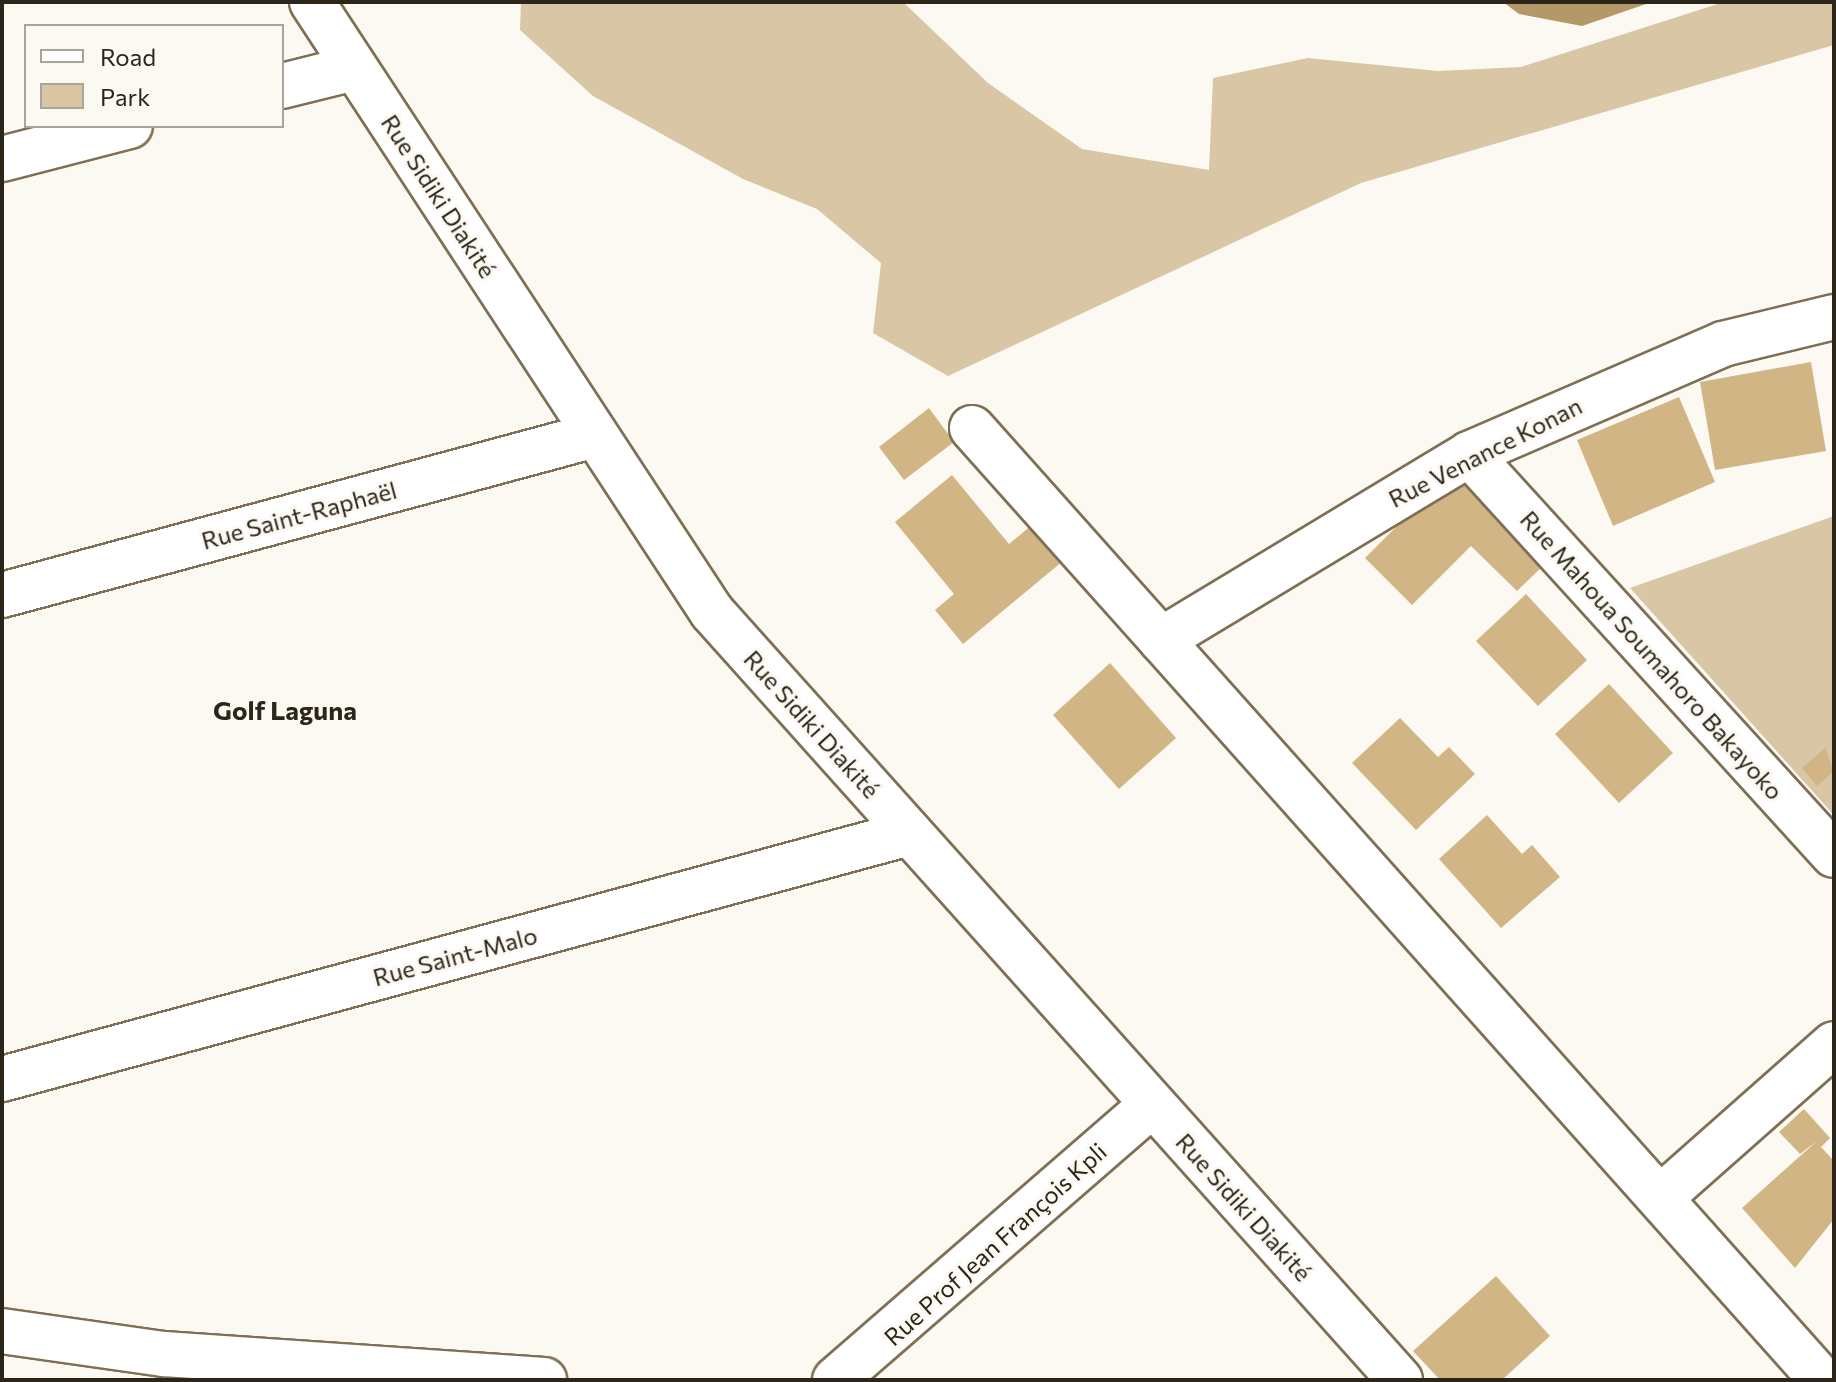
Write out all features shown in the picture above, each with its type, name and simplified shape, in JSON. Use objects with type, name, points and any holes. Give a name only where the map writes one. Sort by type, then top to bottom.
[{"type":"street","name":"Rue Sidiki Diakité","points":[[312,2],[712,612],[1400,1380]]},
{"type":"street","points":[[284,86],[354,68]]},
{"type":"street","points":[[2,159],[122,128]]},
{"type":"street","name":"Rue Venance Konan","points":[[1161,640],[1469,454],[1723,344],[1834,317]]},
{"type":"street","points":[[972,428],[1822,1380]]},
{"type":"street","name":"Rue Saint-Raphaël","points":[[2,595],[595,435]]},
{"type":"street","name":"Rue Mahoua Soumahoro Bakayoko","points":[[1469,454],[1834,855]]},
{"type":"street","name":"Rue Saint-Malo","points":[[2,1079],[909,833]]},
{"type":"street","points":[[1660,1198],[1834,1044]]},
{"type":"street","name":"Rue Prof Jean François Kpli","points":[[835,1380],[1152,1104]]},
{"type":"street","points":[[2,1331],[164,1354],[544,1380]]},
{"type":"green space","points":[[521,2],[903,2],[988,83],[1082,149],[1209,170],[1213,78],[1308,58],[1438,71],[1521,67],[1724,2],[1834,2],[1834,45],[1361,183],[948,376],[873,333],[881,263],[817,209],[743,179],[593,96],[520,30]]},
{"type":"green space","points":[[1834,516],[1834,812],[1832,813],[1630,588]]},
{"type":"shaded area","points":[[1503,2],[1652,2],[1582,26],[1519,14]]},
{"type":"building","points":[[1811,362],[1826,451],[1715,470],[1700,382]]},
{"type":"building","points":[[1679,397],[1715,482],[1613,526],[1577,440]]},
{"type":"building","points":[[929,408],[954,442],[904,480],[879,447]]},
{"type":"building","points":[[1457,466],[1550,559],[1517,591],[1471,546],[1412,605],[1365,558]]},
{"type":"building","points":[[952,475],[1009,544],[1033,524],[1063,561],[963,644],[935,610],[954,594],[895,522]]},
{"type":"building","points":[[1526,594],[1587,660],[1538,706],[1476,641]]},
{"type":"building","points":[[1110,663],[1176,738],[1119,789],[1053,715]]},
{"type":"building","points":[[1609,684],[1673,753],[1619,803],[1555,734]]},
{"type":"building","points":[[1400,718],[1438,757],[1449,747],[1475,774],[1416,830],[1352,763]]},
{"type":"building","points":[[1825,748],[1834,771],[1817,786],[1802,768]]},
{"type":"building","points":[[1487,815],[1522,854],[1532,845],[1560,877],[1501,928],[1439,859]]},
{"type":"building","points":[[1804,1109],[1830,1138],[1821,1147],[1834,1161],[1834,1219],[1795,1268],[1742,1208],[1817,1141],[1800,1154],[1779,1132]]},
{"type":"building","points":[[1496,1276],[1550,1336],[1502,1380],[1440,1380],[1413,1351]]},
{"type":"district","name":"Golf Laguna","points":[[285,710]]}]
